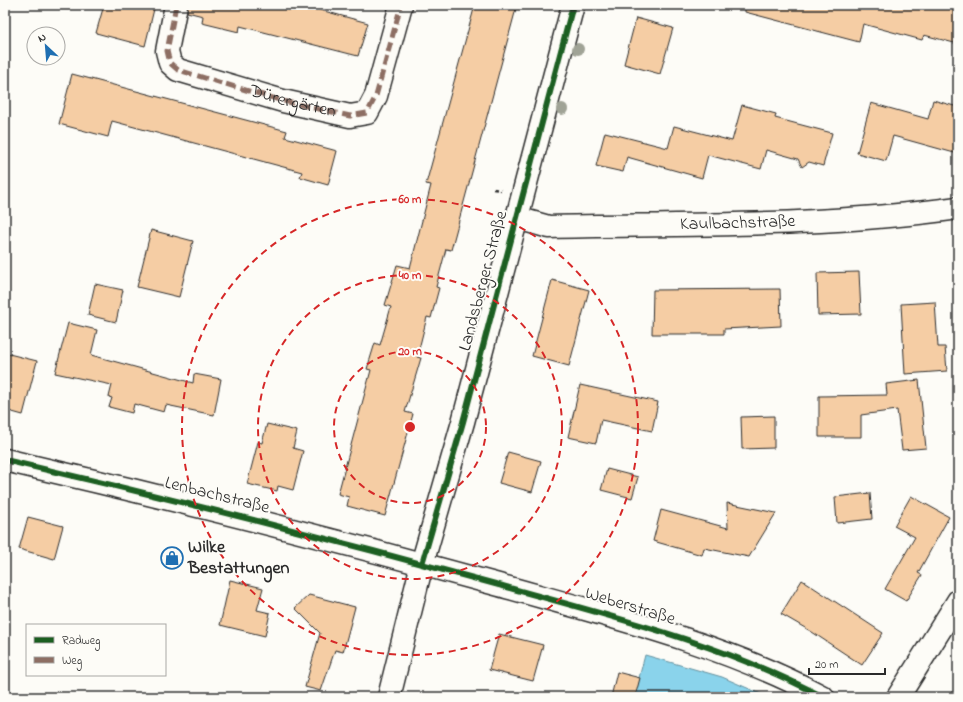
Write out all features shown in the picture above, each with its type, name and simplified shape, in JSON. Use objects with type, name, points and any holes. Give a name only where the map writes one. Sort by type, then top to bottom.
[{"type":"street","name":"Dürergärten","points":[[176,5],[167,51],[170,63],[178,70],[283,102],[350,116],[367,112],[376,96],[401,5]]},
{"type":"street","name":"Landsberger Straße","points":[[389,697],[422,564],[463,422],[573,5]]},
{"type":"street","name":"Kaulbachstraße","points":[[517,218],[549,227],[798,222],[859,219],[958,208]]},
{"type":"street","name":"Lenbachstraße","points":[[5,460],[96,481],[422,564]]},
{"type":"street","name":"Weberstraße","points":[[422,564],[668,634],[732,656],[823,697]]},
{"type":"street","points":[[898,697],[958,601]]},
{"type":"water","points":[[645,655],[722,677],[768,697],[634,697]]},
{"type":"building","points":[[104,5],[155,5],[145,46],[96,33]]},
{"type":"building","points":[[188,5],[302,5],[368,23],[358,56],[240,26],[239,32],[202,23],[203,16],[187,12]]},
{"type":"building","points":[[475,5],[517,5],[451,250],[446,249],[436,287],[439,288],[431,318],[427,317],[417,357],[421,358],[405,412],[413,414],[385,516],[347,506],[349,497],[338,494],[371,370],[367,369],[375,343],[380,345],[391,307],[385,305],[397,265],[410,268],[431,185],[426,184]]},
{"type":"building","points":[[745,5],[938,5],[958,10],[958,44],[924,35],[922,40],[863,24],[859,42],[745,12]]},
{"type":"building","points":[[636,18],[673,28],[660,74],[624,64]]},
{"type":"building","points":[[72,74],[287,131],[285,137],[337,151],[328,185],[300,177],[302,172],[112,121],[108,137],[59,124]]},
{"type":"building","points":[[933,100],[958,107],[958,154],[893,136],[886,161],[857,153],[871,103],[928,119]]},
{"type":"building","points":[[742,105],[776,114],[775,118],[832,133],[823,166],[809,162],[802,167],[798,159],[766,150],[761,169],[708,155],[702,178],[627,157],[623,172],[596,166],[605,132],[668,148],[674,126],[732,141]]},
{"type":"building","points":[[151,230],[193,241],[179,297],[137,287]]},
{"type":"building","points":[[859,272],[861,314],[818,315],[817,273]]},
{"type":"building","points":[[552,280],[589,290],[569,366],[532,356]]},
{"type":"building","points":[[95,284],[123,290],[116,322],[88,315]]},
{"type":"building","points":[[780,289],[781,326],[724,329],[724,334],[652,334],[653,290]]},
{"type":"building","points":[[935,302],[938,347],[945,347],[947,371],[905,374],[901,304]]},
{"type":"building","points":[[68,323],[97,330],[91,355],[193,383],[194,374],[221,379],[214,415],[166,405],[164,412],[134,404],[132,413],[109,407],[112,398],[109,397],[112,385],[55,373]]},
{"type":"building","points":[[5,353],[37,361],[23,415],[5,410]]},
{"type":"building","points":[[919,380],[926,448],[902,450],[897,410],[861,415],[861,437],[819,437],[819,396],[887,395],[886,384]]},
{"type":"building","points":[[580,385],[658,402],[652,431],[601,420],[596,443],[568,437]]},
{"type":"building","points":[[774,416],[774,448],[742,449],[741,417]]},
{"type":"building","points":[[267,424],[297,431],[293,448],[303,451],[293,490],[278,486],[277,491],[247,484],[258,442],[262,443]]},
{"type":"building","points":[[508,452],[541,461],[532,492],[499,483]]},
{"type":"building","points":[[607,469],[638,477],[632,498],[601,490]]},
{"type":"building","points":[[870,493],[872,519],[837,523],[835,497]]},
{"type":"building","points":[[911,496],[949,517],[918,573],[922,575],[906,601],[885,589],[915,537],[894,526]]},
{"type":"building","points":[[727,503],[776,513],[749,557],[704,548],[702,555],[653,541],[661,510],[728,528]]},
{"type":"building","points":[[28,517],[63,526],[54,559],[19,549]]},
{"type":"building","points":[[230,580],[263,588],[257,610],[270,613],[265,636],[220,625]]},
{"type":"building","points":[[802,580],[883,633],[862,665],[812,632],[781,614]]},
{"type":"building","points":[[309,595],[355,607],[343,652],[335,650],[321,691],[305,687],[320,633],[295,608]]},
{"type":"building","points":[[499,634],[543,645],[533,681],[489,670]]},
{"type":"building","points":[[617,672],[640,678],[635,697],[611,697]]},
{"type":"marked path","points":[[176,5],[167,51],[170,63],[178,70],[283,101],[350,116],[367,113],[376,96],[401,5]]},
{"type":"cycle path","points":[[422,564],[463,422],[573,5]]},
{"type":"cycle path","points":[[5,460],[253,520],[438,568],[582,608],[664,632],[705,646],[745,661],[823,697]]},
{"type":"place","name":"Wilke Bestattungen","points":[[172,558]]}]
